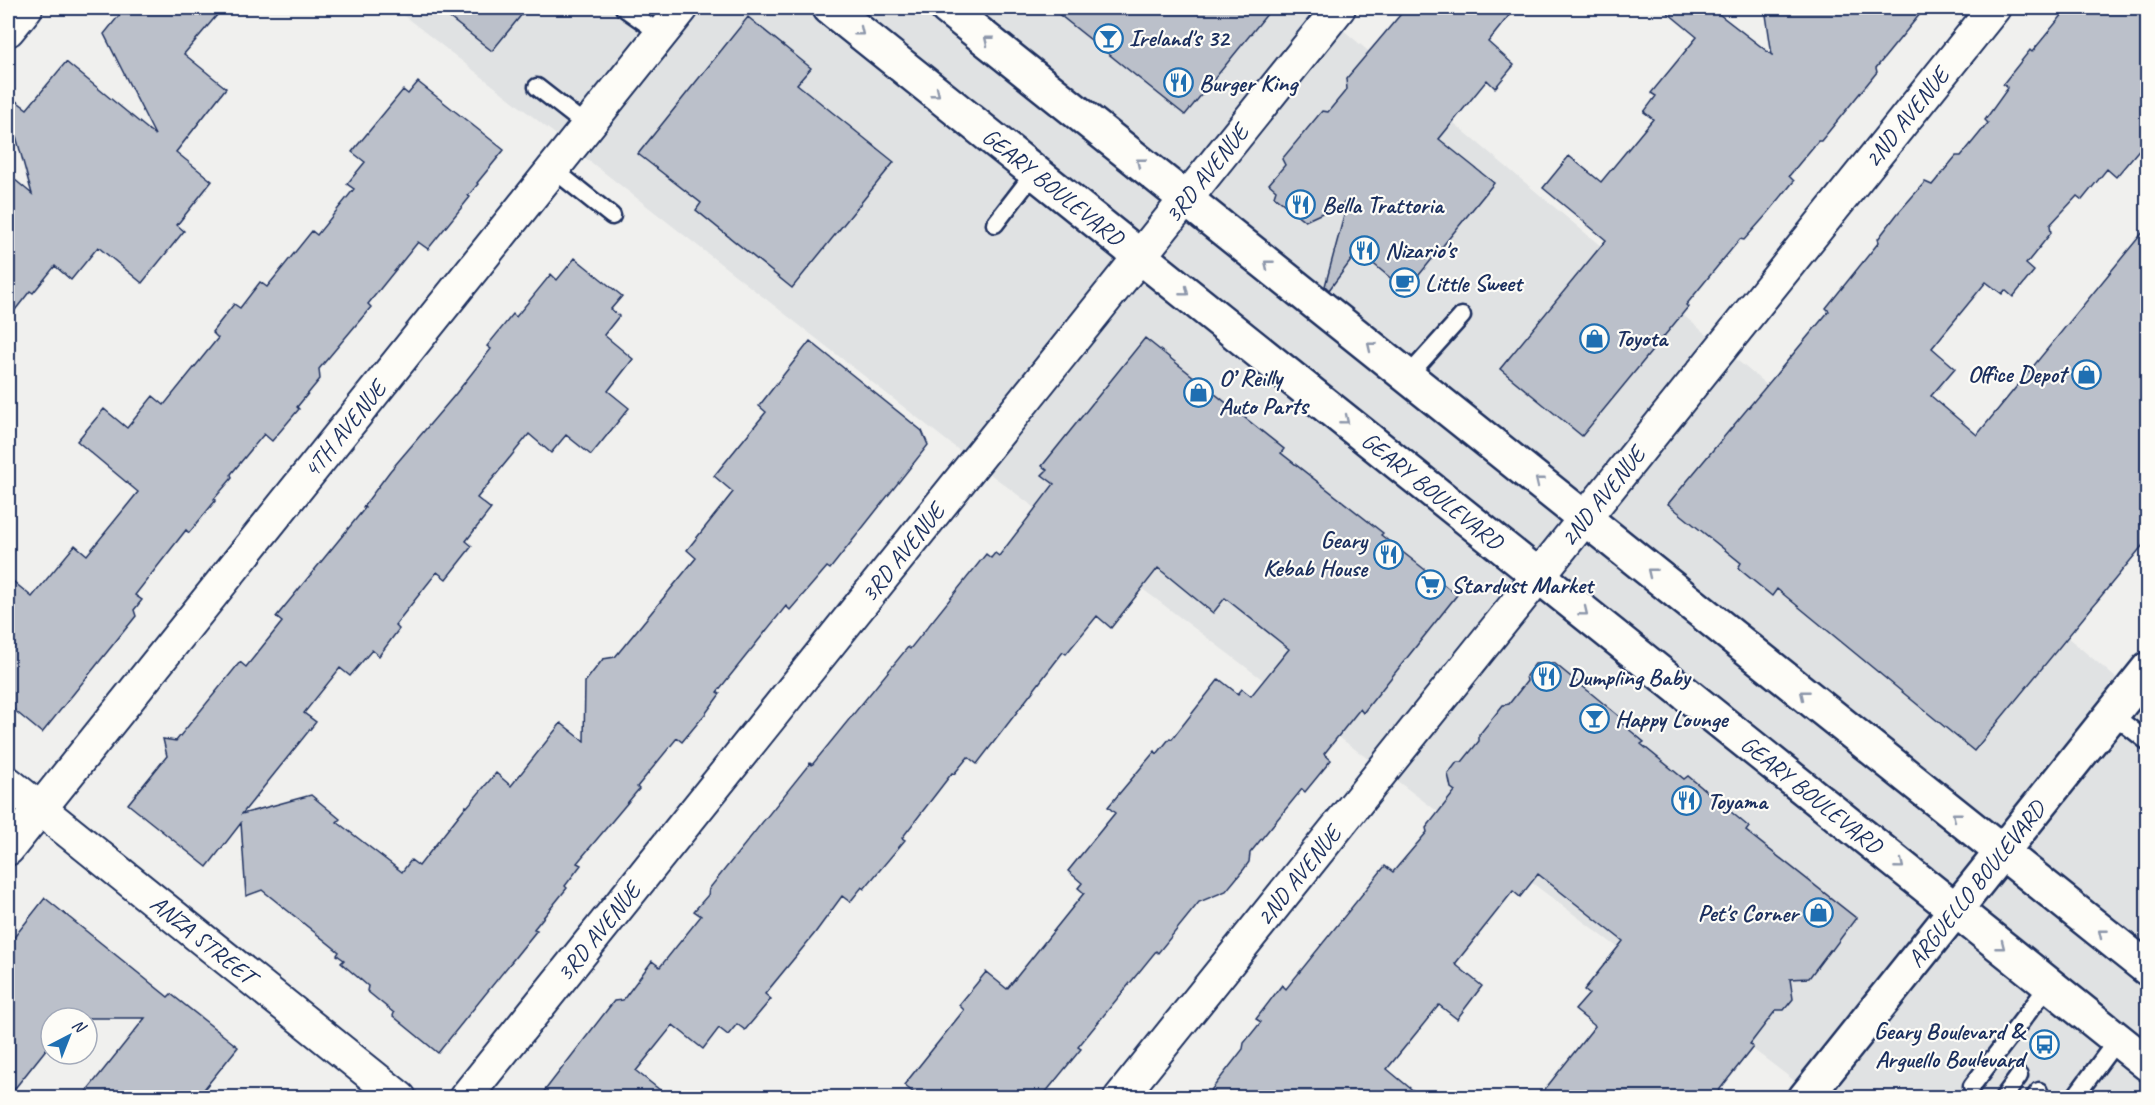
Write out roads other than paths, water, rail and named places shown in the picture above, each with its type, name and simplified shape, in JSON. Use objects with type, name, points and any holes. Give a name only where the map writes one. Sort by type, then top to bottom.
[{"type":"main road","name":"GEARY BOULEVARD","points":[[830,8],[2148,1064]]},
{"type":"main road","points":[[947,8],[2148,969]]},
{"type":"main road","name":"ARGUELLO BOULEVARD","points":[[1805,1098],[2148,669]]},
{"type":"street","points":[[8,30],[26,8]]},
{"type":"street","name":"4TH AVENUE","points":[[8,849],[682,8]]},
{"type":"street","name":"3RD AVENUE","points":[[465,1098],[1339,8]]},
{"type":"street","name":"2ND AVENUE","points":[[1120,1098],[1994,8]]},
{"type":"street","name":"ANZA STREET","points":[[8,783],[400,1098]]},
{"type":"lane","points":[[624,8],[661,34]]},
{"type":"lane","points":[[537,87],[587,126]]},
{"type":"lane","points":[[553,169],[612,216]]},
{"type":"lane","points":[[995,224],[1035,172]]},
{"type":"lane","points":[[1408,376],[1462,316]]},
{"type":"lane","points":[[2112,714],[2148,742]]},
{"type":"lane","points":[[1972,1086],[2049,985]]},
{"type":"lane","points":[[2074,1098],[2117,1040]]},
{"type":"lane","points":[[2002,1098],[2019,1076]]},
{"type":"place","name":"Ireland's 32","points":[[1108,38]]},
{"type":"place","name":"Burger King","points":[[1178,83]]},
{"type":"place","name":"Bella Trattoria","points":[[1301,205]]},
{"type":"place","name":"Nizario's","points":[[1364,250]]},
{"type":"place","name":"Little Sweet","points":[[1404,283]]},
{"type":"place","name":"Toyota","points":[[1594,338]]},
{"type":"place","name":"Office Depot","points":[[2087,374]]},
{"type":"place","name":"O’ Reilly Auto Parts","points":[[1198,392]]},
{"type":"place","name":"Geary Kebab House","points":[[1388,554]]},
{"type":"place","name":"Stardust Market","points":[[1430,585]]},
{"type":"place","name":"Dumpling Baby","points":[[1547,677]]},
{"type":"place","name":"Happy Lounge","points":[[1594,719]]},
{"type":"place","name":"Toyama","points":[[1686,801]]},
{"type":"place","name":"Pet's Corner","points":[[1819,913]]},
{"type":"place","name":"Geary Boulevard & Arguello Boulevard","points":[[2045,1045]]}]
